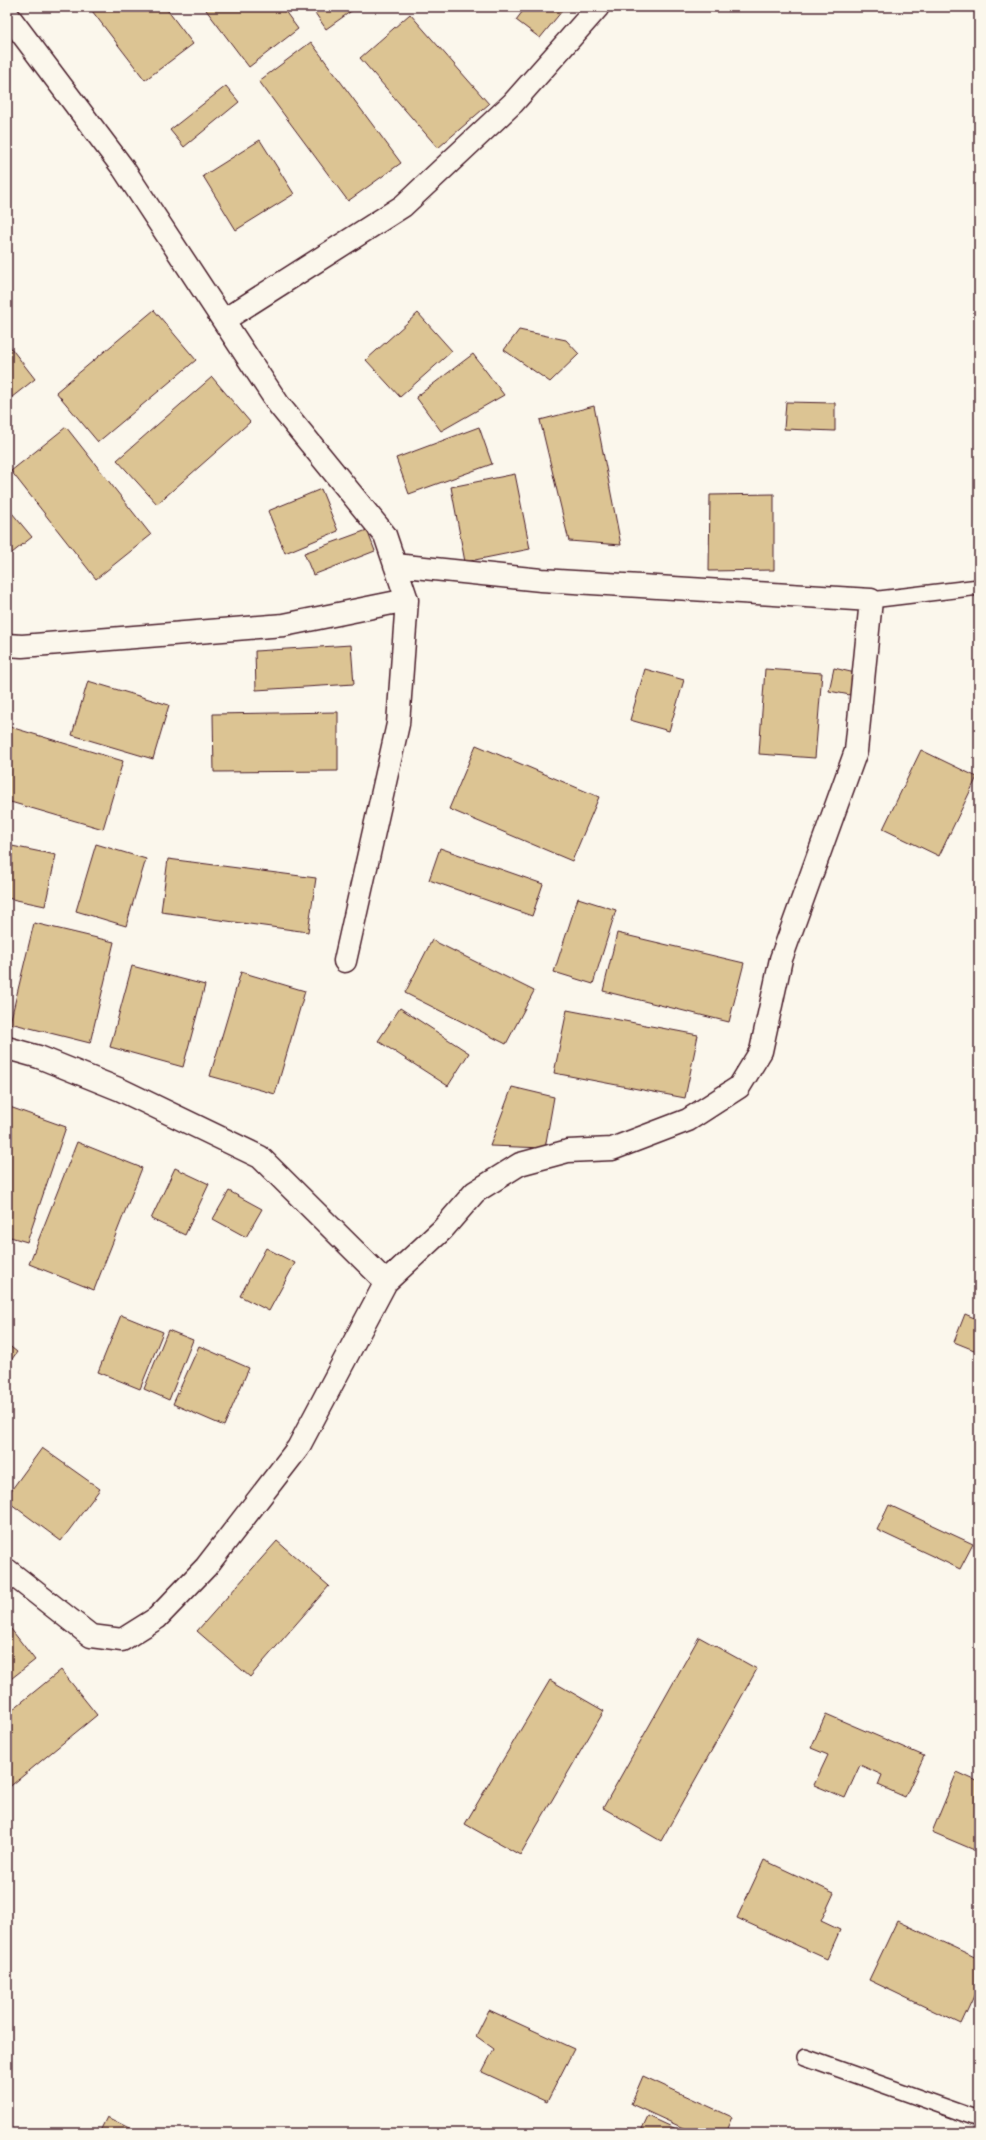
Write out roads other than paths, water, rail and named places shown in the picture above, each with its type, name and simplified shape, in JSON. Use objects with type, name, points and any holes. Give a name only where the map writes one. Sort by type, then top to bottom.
[{"type":"street","points":[[224,320],[403,206],[513,103],[598,7]]},
{"type":"street","points":[[7,14],[123,168],[279,405],[384,535],[395,565],[407,600],[398,724],[345,961]]},
{"type":"street","points":[[7,1570],[91,1636],[122,1640],[157,1618],[206,1567],[298,1448],[386,1282],[442,1230],[476,1192],[520,1164],[568,1151],[612,1149],[688,1120],[739,1087],[761,1051],[781,959],[856,751],[872,600],[541,580],[395,565]]},
{"type":"street","points":[[7,645],[22,646],[119,639],[284,625],[407,600]]},
{"type":"street","points":[[7,1048],[39,1057],[121,1090],[260,1157],[386,1282]]},
{"type":"lane","points":[[872,600],[979,587]]},
{"type":"lane","points":[[805,2057],[979,2119]]}]
